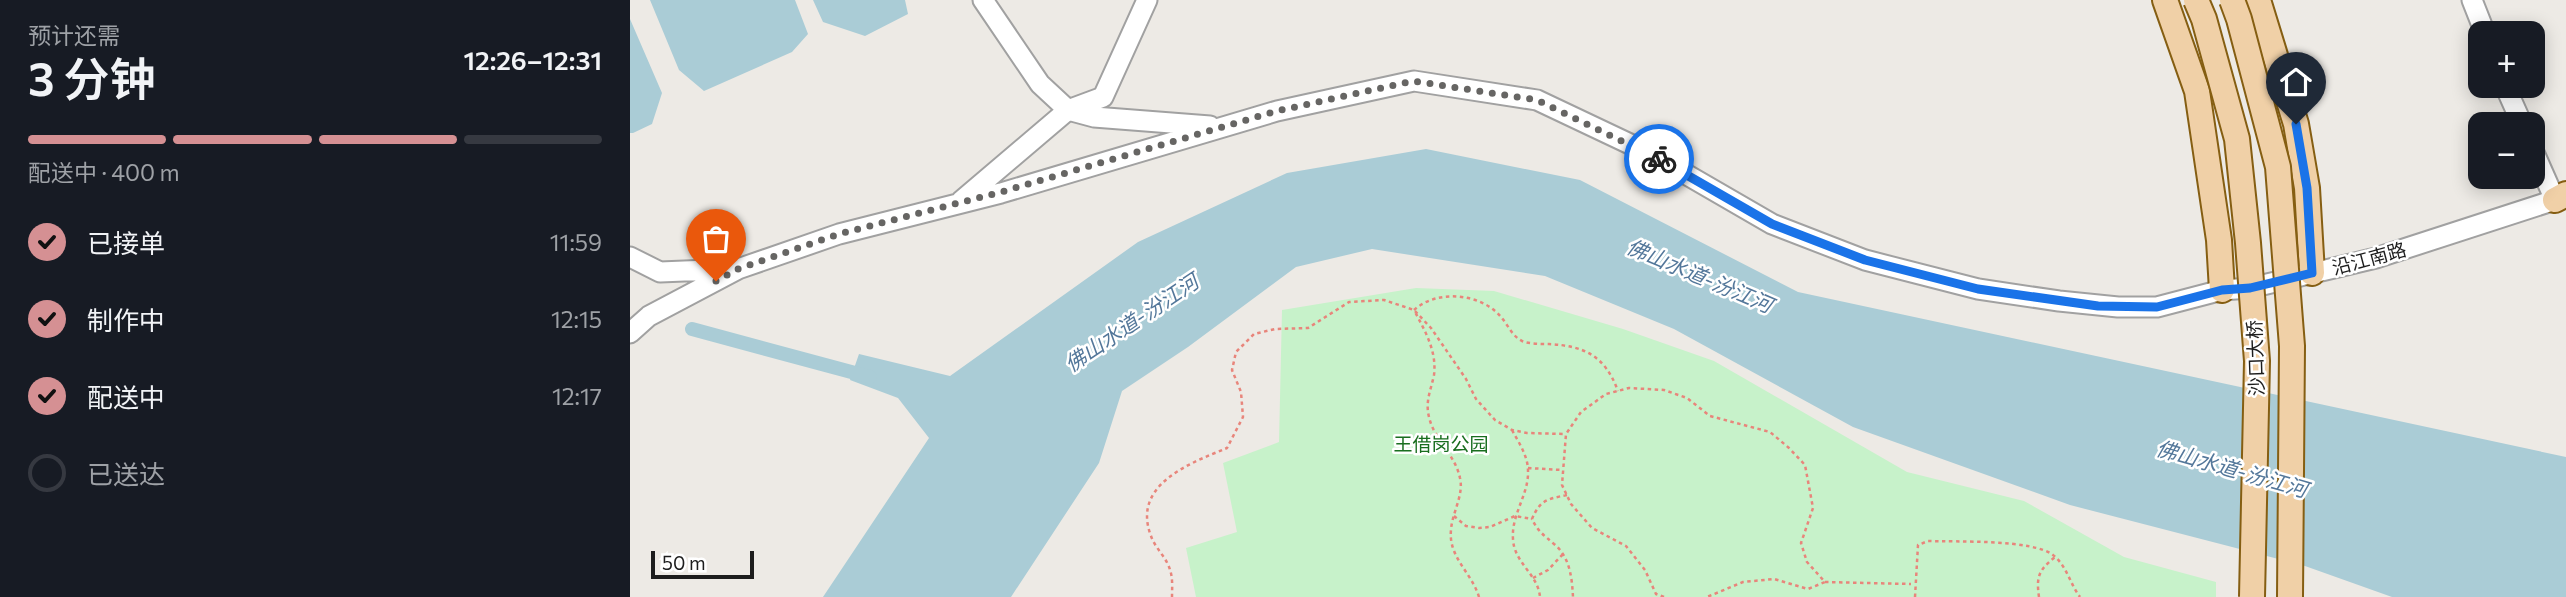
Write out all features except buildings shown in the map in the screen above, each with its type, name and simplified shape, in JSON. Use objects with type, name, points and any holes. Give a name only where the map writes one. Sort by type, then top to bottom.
[{"type":"main road","points":[[2165,0],[2197,91],[2219,240],[2222,290]]},
{"type":"main road","name":"沙口大桥","points":[[2196,0],[2204,19],[2237,139],[2247,230],[2258,361],[2252,597]]},
{"type":"main road","name":"沙口大桥","points":[[2232,0],[2278,167],[2292,346],[2290,597]]},
{"type":"main road","points":[[2258,0],[2296,124],[2307,188],[2312,273]]},
{"type":"street","points":[[983,0],[1040,84],[1068,110],[1094,117],[1222,127]]},
{"type":"street","points":[[957,204],[1068,110],[1103,97],[1147,0]]},
{"type":"street","points":[[2472,0],[2480,21]]},
{"type":"street","name":"沿江南路","points":[[630,333],[649,316],[738,269],[839,234],[957,204],[1277,111],[1413,81],[1537,100],[1651,154],[1772,224],[1865,260],[1978,289],[2119,307],[2157,307],[2222,290],[2250,288],[2376,258],[2562,197]]},
{"type":"street","points":[[2545,169],[2562,197]]},
{"type":"street","points":[[630,257],[660,272],[738,269]]},
{"type":"path","points":[[1414,310],[1434,297],[1476,299],[1500,315],[1509,330],[1522,341],[1576,347],[1592,355],[1612,373],[1618,391]]},
{"type":"path","points":[[1172,597],[1170,570],[1150,535],[1148,510],[1159,484],[1184,466],[1227,448],[1243,417],[1241,392],[1232,370],[1236,352],[1254,334],[1275,329],[1308,328],[1349,302],[1384,300],[1414,310],[1446,347],[1476,399],[1495,420],[1512,430],[1527,433],[1566,434]]},
{"type":"path","points":[[1414,310],[1430,342],[1434,357],[1434,375],[1426,405],[1429,421],[1436,438],[1450,454],[1461,478],[1451,530],[1453,553],[1475,583],[1479,597]]},
{"type":"path","points":[[1664,597],[1656,596],[1645,570],[1626,546],[1592,528],[1571,504],[1562,485],[1566,434],[1581,412],[1606,394],[1629,388],[1664,390],[1687,398],[1710,416],[1770,432],[1789,447],[1805,464],[1813,508],[1801,543],[1807,562],[1825,582]]},
{"type":"path","points":[[1512,430],[1523,450],[1528,468],[1527,483],[1515,516],[1513,540],[1518,559],[1540,589],[1540,597]]},
{"type":"path","points":[[1528,468],[1562,470]]},
{"type":"path","points":[[1567,495],[1549,498],[1537,506],[1532,519],[1538,533],[1557,546],[1563,554],[1572,580],[1573,597]]},
{"type":"path","points":[[1454,516],[1466,526],[1479,528],[1490,527],[1515,516],[1532,519]]},
{"type":"path","points":[[1915,597],[1918,545],[1928,541],[2042,549],[2055,557],[2068,573],[2073,588],[2080,597]]},
{"type":"path","points":[[1533,578],[1548,570],[1563,554]]},
{"type":"path","points":[[2039,597],[2038,581],[2042,567],[2055,557]]},
{"type":"path","points":[[1707,597],[1743,582],[1774,579],[1808,589],[1825,582],[1911,584]]},
{"type":"path","points":[[1724,589],[1725,597]]},
{"type":"green space","name":"王借岗公园","points":[[1416,288],[1494,291],[1623,329],[1714,361],[1907,472],[2024,501],[2124,557],[2216,582],[2216,597],[1196,597],[1186,548],[1237,532],[1223,463],[1279,442],[1282,310]]},
{"type":"water","points":[[650,0],[795,0],[808,34],[792,52],[704,91],[679,70]]},
{"type":"water","points":[[813,0],[905,0],[908,14],[865,36],[823,22]]},
{"type":"water","points":[[630,19],[662,93],[652,124],[633,133],[630,133]]},
{"type":"water","name":"佛山水道-汾江河","points":[[1426,149],[1580,180],[1798,292],[2566,457],[2566,597],[2392,597],[2305,566],[2070,505],[1853,427],[1674,329],[1545,276],[1372,249],[1296,267],[1188,347],[1122,391],[1099,463],[1011,597],[823,597],[929,438],[898,398],[850,380],[859,354],[950,376],[1138,242],[1287,173]]},
{"type":"waterway","points":[[692,329],[870,377]]},
{"type":"way so far","points":[[716,281],[738,269],[839,234],[1001,192],[1277,111],[1413,81],[1537,100],[1659,159]]},
{"type":"route","points":[[1659,159],[1772,224],[1865,260],[1978,289],[2098,306],[2157,307],[2222,290],[2250,288],[2312,273],[2307,188],[2296,124]]}]
